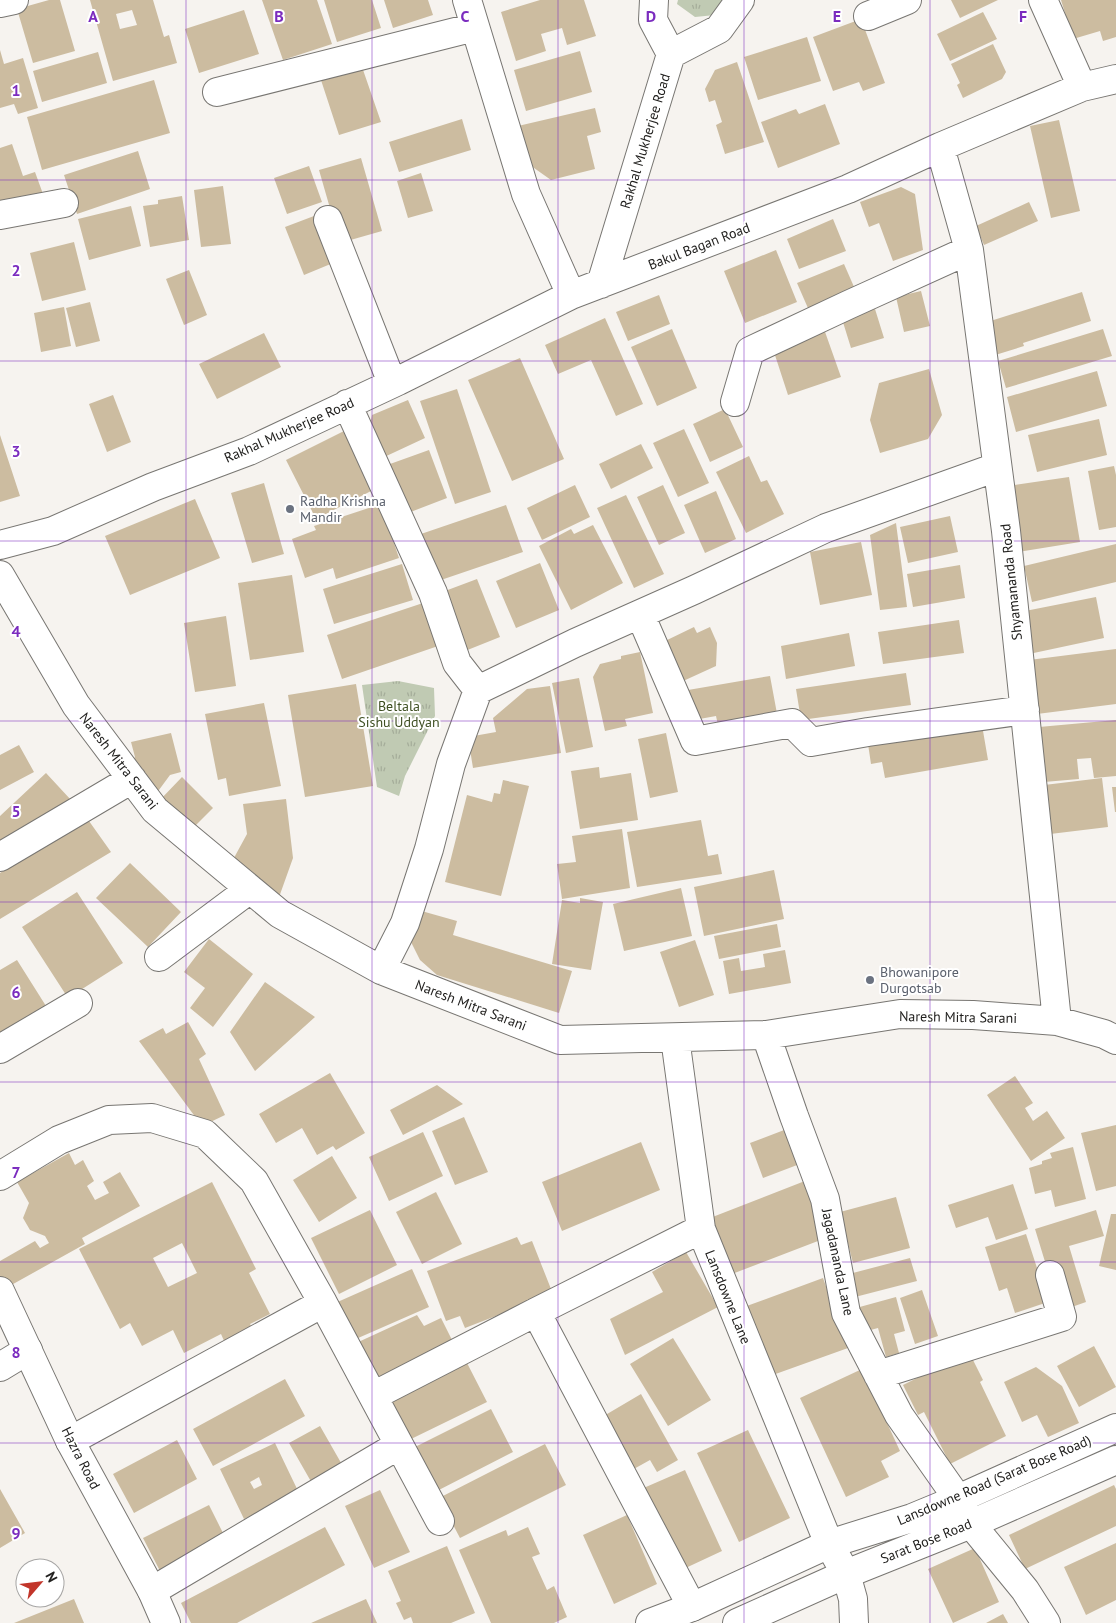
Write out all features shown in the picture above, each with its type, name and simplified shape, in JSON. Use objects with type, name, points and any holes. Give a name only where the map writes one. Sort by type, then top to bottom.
[{"type":"street","points":[[0,3],[14,0]]},
{"type":"street","points":[[467,0],[526,194],[571,295]]},
{"type":"street","name":"Rakhal Mukherjee Road","points":[[601,284],[671,54],[653,20],[654,0]]},
{"type":"street","points":[[671,54],[719,29],[740,0]]},
{"type":"street","points":[[868,16],[907,0]]},
{"type":"street","points":[[1043,0],[1082,87]]},
{"type":"street","points":[[217,92],[475,28]]},
{"type":"street","name":"Bakul Bagan Road","points":[[571,295],[848,189],[1082,87],[1116,79]]},
{"type":"street","name":"Shyamananda Road","points":[[940,148],[969,250],[1006,531],[1057,1020]]},
{"type":"street","points":[[0,215],[64,203]]},
{"type":"street","points":[[328,220],[392,383]]},
{"type":"street","points":[[735,402],[750,351],[969,250]]},
{"type":"street","name":"Rakhal Mukherjee Road","points":[[0,545],[53,531],[153,487],[249,451],[571,295]]},
{"type":"street","points":[[347,404],[433,593],[458,662],[478,690]]},
{"type":"street","points":[[381,970],[404,923],[428,849],[451,764],[478,690],[575,643],[826,528],[997,467]]},
{"type":"street","name":"Naresh Mitra Sarani","points":[[0,575],[76,705],[155,810],[280,914],[381,970],[560,1040],[766,1035],[900,1014],[973,1015],[1057,1020],[1104,1034],[1116,1040]]},
{"type":"street","points":[[640,614],[695,741],[792,723],[811,742],[1025,710]]},
{"type":"street","points":[[0,857],[132,779]]},
{"type":"street","points":[[159,957],[250,889]]},
{"type":"street","points":[[0,1049],[78,1003]]},
{"type":"street","name":"Jagadananda Lane","points":[[766,1035],[825,1199],[846,1313],[900,1415],[958,1499],[971,1524],[1024,1590],[1046,1623]]},
{"type":"street","name":"Lansdowne Lane","points":[[675,1038],[700,1230],[829,1544],[846,1574],[853,1599],[854,1623]]},
{"type":"street","points":[[0,1176],[59,1140],[109,1120],[152,1118],[205,1134],[254,1181],[323,1303],[440,1521]]},
{"type":"street","points":[[373,1396],[700,1230]]},
{"type":"street","points":[[878,1374],[1062,1317],[1050,1275]]},
{"type":"street","name":"Hazra Road","points":[[0,1291],[70,1441],[152,1592],[166,1623]]},
{"type":"street","points":[[70,1441],[323,1303]]},
{"type":"street","points":[[536,1312],[692,1606]]},
{"type":"street","points":[[0,1367],[28,1350]]},
{"type":"street","name":"Lansdowne Road (Sarat Bose Road)","points":[[650,1623],[829,1544],[912,1518],[958,1499],[1116,1428]]},
{"type":"street","points":[[152,1592],[399,1445]]},
{"type":"street","name":"Sarat Bose Road","points":[[737,1623],[846,1574],[971,1524],[1116,1460]]},
{"type":"green space","points":[[678,0],[724,0],[715,15],[695,17],[677,4]]},
{"type":"green space","name":"Beltala Sishu Uddyan","points":[[398,681],[434,688],[435,716],[405,776],[399,796],[377,787],[362,685]]},
{"type":"building","points":[[49,0],[60,0],[75,51],[33,63],[17,9]]},
{"type":"building","points":[[90,0],[153,0],[164,37],[169,35],[177,63],[113,81]],"holes":[[[132,10],[137,25],[120,29],[116,14]]]},
{"type":"building","points":[[262,0],[317,0],[332,44],[283,60]]},
{"type":"building","points":[[324,0],[372,0],[381,28],[337,42]]},
{"type":"building","points":[[384,0],[428,0],[433,15],[393,28]]},
{"type":"building","points":[[540,0],[584,0],[596,36],[567,45],[562,28],[541,34],[546,51],[516,61],[501,12]]},
{"type":"building","points":[[951,0],[998,0],[960,18]]},
{"type":"building","points":[[1061,0],[1116,0],[1116,37],[1103,41],[1100,31],[1073,39]]},
{"type":"building","points":[[244,10],[259,54],[199,73],[185,29]]},
{"type":"building","points":[[983,12],[997,39],[950,61],[937,34]]},
{"type":"building","points":[[861,19],[885,83],[863,91],[859,82],[833,91],[813,37]]},
{"type":"building","points":[[807,37],[821,81],[758,100],[744,57]]},
{"type":"building","points":[[993,44],[1006,72],[1002,79],[963,98],[957,85],[960,83],[951,64]]},
{"type":"building","points":[[0,50],[4,64],[23,58],[38,108],[18,114],[14,104],[0,108]]},
{"type":"building","points":[[580,51],[592,92],[526,111],[514,70]]},
{"type":"building","points":[[98,52],[107,83],[42,102],[33,71]]},
{"type":"building","points":[[737,62],[764,142],[725,154],[716,125],[722,122],[715,100],[709,102],[705,89],[715,70]]},
{"type":"building","points":[[361,64],[381,122],[339,135],[320,77]]},
{"type":"building","points":[[154,80],[170,133],[42,170],[27,117]]},
{"type":"building","points":[[825,104],[840,144],[778,168],[761,122],[796,109],[799,114]]},
{"type":"building","points":[[595,108],[601,132],[587,136],[595,169],[551,180],[527,163],[518,126]]},
{"type":"building","points":[[462,119],[471,150],[399,172],[389,142]]},
{"type":"building","points":[[1059,120],[1080,211],[1051,218],[1030,126]]},
{"type":"building","points":[[12,144],[23,176],[35,172],[43,194],[0,210],[0,148]]},
{"type":"building","points":[[138,151],[150,189],[77,214],[64,175]]},
{"type":"building","points":[[361,158],[382,231],[340,243],[319,170]]},
{"type":"building","points":[[309,166],[322,202],[287,214],[274,178]]},
{"type":"building","points":[[421,173],[433,211],[408,218],[397,181]]},
{"type":"building","points":[[223,186],[231,244],[201,247],[194,190]]},
{"type":"building","points":[[901,187],[915,194],[923,250],[893,261],[879,223],[869,227],[860,202]]},
{"type":"building","points":[[182,196],[189,240],[150,247],[143,206],[158,204],[158,200]]},
{"type":"building","points":[[1029,202],[1038,221],[984,245],[976,226]]},
{"type":"building","points":[[131,206],[141,246],[89,260],[78,219]]},
{"type":"building","points":[[314,216],[333,263],[304,275],[285,227]]},
{"type":"building","points":[[833,219],[846,251],[799,269],[787,239]]},
{"type":"building","points":[[74,242],[86,290],[42,301],[30,253]]},
{"type":"building","points":[[776,250],[797,302],[745,323],[724,271]]},
{"type":"building","points":[[844,264],[858,296],[811,315],[797,283]]},
{"type":"building","points":[[189,270],[207,315],[184,325],[166,279]]},
{"type":"building","points":[[921,291],[930,326],[904,332],[896,297]]},
{"type":"building","points":[[1082,292],[1091,321],[1023,343],[1024,346],[992,356],[981,324]]},
{"type":"building","points":[[659,295],[670,324],[628,341],[616,312]]},
{"type":"building","points":[[90,302],[100,341],[76,347],[66,308]]},
{"type":"building","points":[[64,307],[71,346],[41,352],[34,313]]},
{"type":"building","points":[[875,309],[884,338],[851,348],[842,319]]},
{"type":"building","points":[[605,318],[643,404],[616,416],[591,360],[558,374],[545,345]]},
{"type":"building","points":[[672,329],[697,388],[657,406],[631,347]]},
{"type":"building","points":[[824,329],[841,377],[788,395],[772,346]]},
{"type":"building","points":[[1103,329],[1112,356],[1006,388],[998,361]]},
{"type":"building","points":[[264,333],[281,367],[217,399],[199,364]]},
{"type":"building","points":[[520,358],[564,459],[512,481],[468,380]]},
{"type":"building","points":[[929,369],[942,415],[928,439],[880,453],[870,420],[879,383]]},
{"type":"building","points":[[1097,371],[1107,406],[1016,432],[1007,397]]},
{"type":"building","points":[[457,389],[491,492],[455,504],[420,401]]},
{"type":"building","points":[[113,395],[131,442],[107,452],[89,404]]},
{"type":"building","points":[[408,400],[425,438],[380,459],[368,434],[372,415]]},
{"type":"building","points":[[725,409],[743,447],[710,462],[693,424]]},
{"type":"building","points":[[1099,419],[1107,455],[1037,472],[1028,435]]},
{"type":"building","points":[[348,429],[377,488],[316,519],[286,460]]},
{"type":"building","points":[[684,429],[709,483],[678,497],[653,443]]},
{"type":"building","points":[[0,435],[20,496],[0,502]]},
{"type":"building","points":[[641,444],[653,468],[611,489],[599,464]]},
{"type":"building","points":[[429,450],[447,498],[408,513],[390,464]]},
{"type":"building","points":[[749,456],[761,482],[767,480],[784,514],[746,533],[716,472]]},
{"type":"building","points":[[1114,466],[1116,475],[1116,527],[1099,530],[1088,471]]},
{"type":"building","points":[[1069,477],[1080,542],[1018,552],[1007,486]]},
{"type":"building","points":[[264,483],[284,554],[252,563],[231,493]]},
{"type":"building","points":[[575,485],[590,517],[542,540],[527,508]]},
{"type":"building","points":[[663,485],[685,533],[659,545],[637,497]]},
{"type":"building","points":[[716,491],[736,539],[705,553],[684,505]]},
{"type":"building","points":[[626,495],[664,574],[634,588],[597,508]]},
{"type":"building","points":[[195,499],[220,558],[130,595],[105,536]]},
{"type":"building","points":[[381,504],[399,558],[336,579],[333,568],[305,578],[292,539],[316,530],[314,526]]},
{"type":"building","points":[[506,505],[523,552],[438,581],[425,540],[420,542],[418,535]]},
{"type":"building","points":[[950,516],[958,552],[908,563],[900,527]]},
{"type":"building","points":[[896,523],[907,607],[880,610],[870,535]]},
{"type":"building","points":[[593,525],[623,583],[571,610],[539,546],[571,529],[574,534]]},
{"type":"building","points":[[861,542],[872,595],[820,605],[810,552]]},
{"type":"building","points":[[1116,544],[1116,582],[1032,602],[1024,566]]},
{"type":"building","points":[[540,563],[559,610],[516,628],[496,581]]},
{"type":"building","points":[[402,564],[413,600],[334,624],[323,589]]},
{"type":"building","points":[[960,565],[965,598],[913,607],[907,574]]},
{"type":"building","points":[[292,575],[304,652],[250,660],[238,583]]},
{"type":"building","points":[[477,579],[500,637],[460,653],[437,594]]},
{"type":"building","points":[[1096,597],[1104,638],[1029,654],[1020,612]]},
{"type":"building","points":[[426,602],[441,645],[342,679],[327,635]]},
{"type":"building","points":[[226,616],[236,686],[195,692],[184,623]]},
{"type":"building","points":[[959,620],[964,653],[883,664],[878,632]]},
{"type":"building","points":[[694,627],[697,633],[710,627],[717,643],[716,666],[681,682],[663,642]]},
{"type":"building","points":[[849,633],[855,666],[786,679],[781,646]]},
{"type":"building","points":[[1116,649],[1116,704],[1037,714],[1029,660]]},
{"type":"building","points":[[640,652],[653,713],[625,719],[627,726],[605,731],[593,677],[600,664],[621,659],[621,656]]},
{"type":"building","points":[[906,673],[911,705],[801,720],[796,689]]},
{"type":"building","points":[[770,676],[778,719],[719,730],[716,716],[694,720],[688,690]]},
{"type":"building","points":[[579,678],[593,747],[566,753],[552,683]]},
{"type":"building","points":[[356,684],[373,786],[305,797],[288,695]]},
{"type":"building","points":[[550,686],[561,753],[473,768],[468,737],[496,732],[493,718],[527,689]]},
{"type":"building","points":[[264,703],[281,786],[229,796],[226,778],[218,780],[205,714]]},
{"type":"building","points":[[1116,720],[1116,776],[1094,778],[1091,758],[1077,759],[1079,779],[1044,782],[1039,727]]},
{"type":"building","points":[[982,725],[988,760],[885,778],[882,762],[871,764],[868,744]]},
{"type":"building","points":[[171,733],[181,772],[170,775],[156,794],[129,766],[135,757],[131,742]]},
{"type":"building","points":[[666,733],[678,792],[650,798],[638,739]]},
{"type":"building","points":[[19,745],[34,772],[0,790],[0,755]]},
{"type":"building","points":[[599,767],[600,778],[631,773],[638,820],[580,829],[571,771]]},
{"type":"building","points":[[46,773],[71,800],[0,850],[0,816]]},
{"type":"building","points":[[182,777],[213,808],[190,831],[159,801]]},
{"type":"building","points":[[1102,778],[1108,827],[1042,835],[1036,786]]},
{"type":"building","points":[[503,780],[529,786],[501,896],[445,882],[467,795],[492,802],[494,793],[500,794]]},
{"type":"building","points":[[1112,787],[1116,787],[1116,812],[1115,812]]},
{"type":"building","points":[[286,799],[293,858],[278,900],[229,867],[247,834],[243,804]]},
{"type":"building","points":[[84,814],[111,852],[0,919],[0,873]]},
{"type":"building","points":[[701,820],[708,856],[718,854],[722,874],[637,887],[627,832]]},
{"type":"building","points":[[622,829],[630,888],[562,899],[557,864],[576,862],[572,836]]},
{"type":"building","points":[[130,863],[181,912],[148,947],[96,898]]},
{"type":"building","points":[[774,870],[784,919],[704,936],[694,887]]},
{"type":"building","points":[[681,888],[692,936],[624,951],[613,904]]},
{"type":"building","points":[[77,892],[123,963],[68,998],[22,927]]},
{"type":"building","points":[[580,898],[603,902],[591,970],[552,964],[562,900],[580,903]]},
{"type":"building","points":[[418,910],[457,921],[453,935],[572,971],[559,1013],[437,975],[420,960],[410,940]]},
{"type":"building","points":[[777,924],[781,947],[719,959],[714,936]]},
{"type":"building","points":[[209,939],[253,974],[213,1027],[190,1008],[205,988],[184,972]]},
{"type":"building","points":[[695,940],[714,995],[679,1007],[660,952]]},
{"type":"building","points":[[785,950],[791,983],[729,994],[723,961],[739,958],[741,971],[765,967],[763,954]]},
{"type":"building","points":[[17,960],[46,1006],[0,1035],[0,970]]},
{"type":"building","points":[[265,982],[315,1017],[255,1071],[230,1032]]},
{"type":"building","points":[[188,1022],[206,1054],[199,1059],[225,1115],[202,1126],[139,1041],[163,1028],[166,1034]]},
{"type":"building","points":[[330,1073],[365,1133],[336,1150],[333,1146],[317,1155],[302,1128],[276,1143],[259,1114]]},
{"type":"building","points":[[1015,1076],[1033,1103],[1025,1108],[1033,1121],[1047,1111],[1065,1138],[1031,1161],[987,1095]]},
{"type":"building","points":[[437,1085],[463,1104],[403,1135],[390,1110]]},
{"type":"building","points":[[464,1117],[488,1172],[455,1185],[432,1131]]},
{"type":"building","points":[[1116,1125],[1116,1186],[1096,1191],[1081,1133]]},
{"type":"building","points":[[792,1127],[805,1162],[763,1178],[750,1143]]},
{"type":"building","points":[[423,1132],[443,1176],[389,1201],[369,1157]]},
{"type":"building","points":[[641,1142],[660,1190],[562,1231],[542,1182]]},
{"type":"building","points":[[1073,1147],[1086,1199],[1055,1207],[1051,1190],[1035,1194],[1029,1168],[1042,1164],[1042,1161],[1052,1158],[1050,1153]]},
{"type":"building","points":[[69,1153],[75,1165],[83,1160],[94,1181],[87,1186],[95,1200],[109,1193],[103,1182],[120,1172],[140,1206],[82,1238],[85,1244],[6,1288],[0,1278],[0,1261],[35,1241],[40,1248],[49,1243],[45,1236],[30,1230],[23,1218],[29,1203],[17,1182]]},
{"type":"building","points":[[332,1156],[357,1198],[319,1222],[293,1180]]},
{"type":"building","points":[[810,1179],[831,1236],[732,1274],[710,1218]]},
{"type":"building","points":[[212,1182],[256,1269],[249,1273],[270,1314],[250,1324],[257,1337],[229,1352],[221,1334],[184,1353],[173,1330],[142,1346],[130,1323],[120,1329],[79,1249]],"holes":[[[182,1243],[197,1273],[168,1287],[153,1258]]]},
{"type":"building","points":[[1013,1184],[1028,1229],[996,1240],[988,1217],[956,1228],[948,1205]]},
{"type":"building","points":[[436,1192],[462,1244],[422,1264],[396,1212]]},
{"type":"building","points":[[896,1197],[910,1248],[853,1263],[840,1212]]},
{"type":"building","points":[[370,1210],[397,1265],[339,1294],[311,1238]]},
{"type":"building","points":[[1096,1210],[1104,1236],[1069,1246],[1086,1302],[1066,1309],[1046,1265],[1035,1229]]},
{"type":"building","points":[[1111,1214],[1116,1214],[1116,1270],[1099,1266]]},
{"type":"building","points":[[1026,1234],[1048,1302],[1015,1313],[1007,1288],[999,1291],[985,1247]]},
{"type":"building","points":[[517,1237],[521,1245],[532,1241],[553,1294],[465,1328],[460,1316],[446,1321],[427,1271]]},
{"type":"building","points":[[686,1252],[718,1307],[625,1355],[610,1319],[663,1292],[652,1272]]},
{"type":"building","points":[[910,1258],[917,1281],[855,1297],[849,1274]]},
{"type":"building","points":[[412,1269],[429,1307],[349,1342],[333,1304]]},
{"type":"building","points":[[823,1278],[848,1348],[770,1376],[744,1307]]},
{"type":"building","points":[[922,1290],[938,1336],[915,1344],[900,1298]]},
{"type":"building","points":[[896,1297],[905,1331],[894,1334],[899,1353],[886,1357],[878,1328],[863,1332],[856,1308]]},
{"type":"building","points":[[417,1315],[424,1326],[441,1318],[456,1348],[373,1385],[354,1344]]},
{"type":"building","points":[[673,1338],[711,1400],[668,1426],[630,1364]]},
{"type":"building","points":[[1094,1346],[1116,1387],[1079,1407],[1057,1366]]},
{"type":"building","points":[[969,1352],[983,1380],[980,1382],[1006,1436],[950,1464],[924,1412],[918,1415],[903,1385]]},
{"type":"building","points":[[467,1363],[487,1402],[409,1440],[390,1400]]},
{"type":"building","points":[[1036,1367],[1062,1386],[1079,1423],[1048,1437],[1037,1415],[1022,1422],[1004,1382]]},
{"type":"building","points":[[862,1369],[900,1451],[881,1461],[889,1477],[846,1497],[800,1398]]},
{"type":"building","points":[[285,1379],[305,1416],[213,1466],[193,1429]]},
{"type":"building","points":[[641,1394],[678,1460],[657,1472],[650,1460],[632,1470],[602,1417]]},
{"type":"building","points":[[491,1409],[513,1452],[433,1493],[411,1449]]},
{"type":"building","points":[[320,1426],[344,1468],[313,1485],[289,1443]]},
{"type":"building","points":[[748,1430],[790,1518],[739,1542],[697,1453]]},
{"type":"building","points":[[177,1440],[197,1479],[134,1513],[113,1474]]},
{"type":"building","points":[[275,1443],[299,1493],[244,1519],[220,1469]],"holes":[[[259,1477],[262,1485],[254,1489],[250,1482]]]},
{"type":"building","points":[[545,1444],[566,1485],[460,1538],[439,1498]]},
{"type":"building","points":[[685,1470],[722,1551],[677,1572],[639,1490]]},
{"type":"building","points":[[1114,1485],[1116,1489],[1116,1526],[1025,1569],[1009,1535]]},
{"type":"building","points":[[0,1489],[25,1533],[0,1548]]},
{"type":"building","points":[[380,1490],[410,1552],[374,1568],[345,1506]]},
{"type":"building","points":[[209,1505],[225,1537],[160,1571],[143,1538]]},
{"type":"building","points":[[627,1515],[657,1584],[614,1604],[583,1535]]},
{"type":"building","points":[[325,1527],[345,1565],[237,1623],[191,1623],[181,1603]]},
{"type":"building","points":[[528,1527],[540,1554],[532,1557],[547,1590],[554,1586],[567,1617],[554,1623],[491,1623],[459,1550],[506,1530],[508,1536]]},
{"type":"building","points":[[1116,1543],[1116,1600],[1086,1615],[1064,1567]]},
{"type":"building","points":[[447,1546],[475,1613],[451,1623],[413,1623],[411,1617],[404,1620],[396,1603],[401,1601],[388,1571]]},
{"type":"building","points":[[975,1548],[999,1602],[953,1623],[928,1569]]},
{"type":"building","points":[[74,1599],[84,1623],[14,1623],[52,1608],[65,1608],[65,1603]]},
{"type":"building","points":[[366,1599],[377,1623],[311,1623]]},
{"type":"building","points":[[1003,1614],[1008,1623],[986,1623]]},
{"type":"place","name":"Radha Krishna Mandir","points":[[290,509]]},
{"type":"place","name":"Bhowanipore Durgotsab","points":[[870,980]]}]
